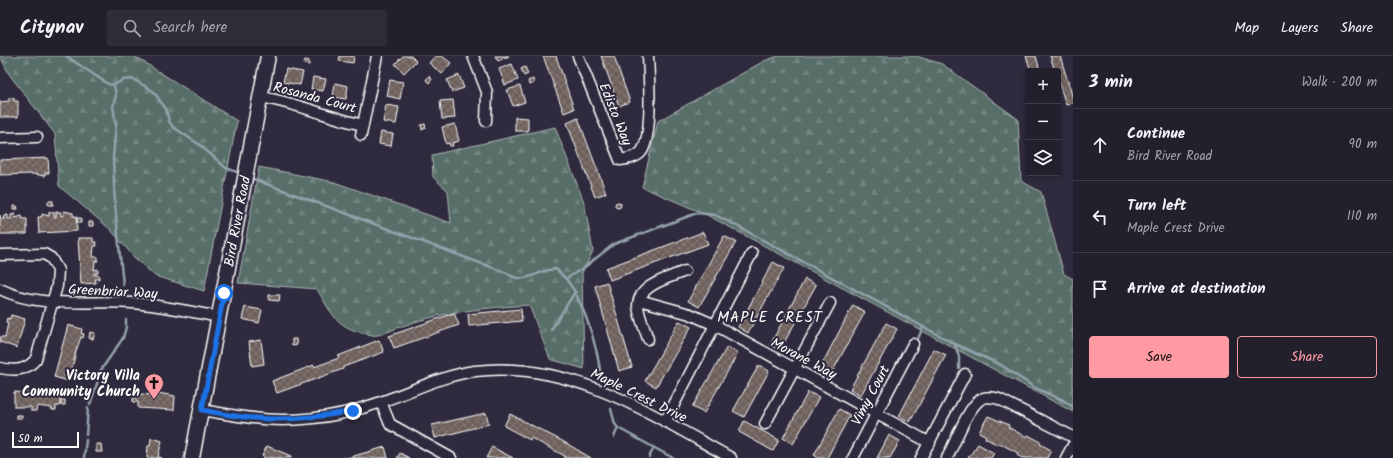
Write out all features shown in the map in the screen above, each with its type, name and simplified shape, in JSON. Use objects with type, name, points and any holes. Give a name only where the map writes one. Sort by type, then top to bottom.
[{"type":"street","name":"Bird River Road","points":[[192,458],[220,317],[268,56]]},
{"type":"street","name":"Rosanda Court","points":[[361,135],[377,56]]},
{"type":"street","points":[[473,56],[487,92],[486,121]]},
{"type":"street","name":"Edisto Way","points":[[578,56],[620,160],[637,156],[642,151],[647,137],[650,93],[648,56]]},
{"type":"street","name":"Rosanda Court","points":[[260,97],[286,102],[363,125]]},
{"type":"street","points":[[0,138],[37,137]]},
{"type":"street","points":[[665,422],[752,253]]},
{"type":"street","name":"Greenbriar Way","points":[[0,255],[44,254],[51,258],[58,270],[57,286],[53,301]]},
{"type":"street","points":[[648,339],[638,309],[639,300],[648,287],[685,271]]},
{"type":"street","name":"Greenbriar Way","points":[[0,289],[14,294],[74,304],[119,302],[144,304],[220,317]]},
{"type":"street","name":"Morane Way","points":[[639,300],[690,314],[715,325],[930,443]]},
{"type":"street","points":[[0,368],[21,369],[28,367],[36,359],[53,301]]},
{"type":"street","points":[[765,424],[830,303]]},
{"type":"street","name":"Vimy Court","points":[[852,458],[913,344]]},
{"type":"street","name":"Maple Crest Drive","points":[[202,410],[253,418],[280,419],[322,416],[353,411],[457,375],[476,371],[505,369],[531,371],[555,375],[597,388],[665,422],[731,458]]},
{"type":"street","points":[[921,458],[965,374]]},
{"type":"street","points":[[947,458],[967,419],[980,400],[987,397],[994,397],[1073,437]]},
{"type":"street","points":[[381,402],[390,424],[451,458]]},
{"type":"street","points":[[1066,458],[1073,445]]},
{"type":"green space","points":[[0,56],[134,56],[237,121],[204,291],[155,276],[134,257],[110,229],[59,186],[55,134],[9,74]]},
{"type":"green space","points":[[778,56],[916,56],[942,64],[1018,119],[1021,181],[1041,192],[1064,274],[1073,279],[1073,412],[707,215],[642,187],[658,121],[764,61]]},
{"type":"green space","points":[[555,127],[584,202],[593,251],[582,273],[584,369],[550,359],[529,305],[481,309],[434,317],[400,327],[383,334],[372,335],[351,329],[338,320],[332,314],[317,289],[238,283],[259,167],[334,182],[451,223],[448,191],[433,177],[432,155]]},
{"type":"building","points":[[340,56],[354,56],[353,63],[339,61]]},
{"type":"building","points":[[403,56],[411,56],[416,61],[404,73],[395,64]]},
{"type":"building","points":[[435,56],[442,56],[451,63],[442,74],[429,63]]},
{"type":"building","points":[[495,56],[509,56],[498,61]]},
{"type":"building","points":[[543,56],[556,56],[574,109],[564,113]]},
{"type":"building","points":[[601,56],[614,56],[630,102],[619,106]]},
{"type":"building","points":[[1026,56],[1036,56],[1039,68],[1030,68]]},
{"type":"building","points":[[1050,56],[1060,56],[1073,98],[1073,103],[1066,105],[1061,89],[1061,68],[1054,68]]},
{"type":"building","points":[[305,60],[309,61],[309,65],[304,64]]},
{"type":"building","points":[[512,64],[518,80],[505,85],[499,69]]},
{"type":"building","points":[[525,67],[528,74],[524,76],[521,69]]},
{"type":"building","points":[[286,69],[303,72],[300,85],[283,82]]},
{"type":"building","points":[[459,75],[464,88],[452,92],[447,80]]},
{"type":"building","points":[[429,76],[432,79],[429,83],[426,80]]},
{"type":"building","points":[[313,77],[326,79],[323,91],[311,89]]},
{"type":"building","points":[[533,79],[534,83],[529,85],[528,81]]},
{"type":"building","points":[[390,80],[403,82],[400,99],[387,96]]},
{"type":"building","points":[[335,83],[348,86],[346,99],[333,97]]},
{"type":"building","points":[[520,86],[525,102],[513,106],[507,90]]},
{"type":"building","points":[[9,98],[14,98],[14,101],[18,101],[18,117],[0,117],[0,102],[9,101]]},
{"type":"building","points":[[453,100],[455,118],[442,119],[440,101]]},
{"type":"building","points":[[386,105],[399,107],[396,124],[383,122]]},
{"type":"building","points":[[515,117],[528,118],[528,131],[515,131]]},
{"type":"building","points":[[578,118],[606,193],[595,197],[567,123]]},
{"type":"building","points":[[425,124],[426,128],[422,130],[421,125]]},
{"type":"building","points":[[455,124],[459,141],[452,143],[453,146],[450,146],[449,143],[446,144],[442,127]]},
{"type":"building","points":[[381,132],[393,134],[391,146],[379,144]]},
{"type":"building","points":[[48,158],[49,173],[45,173],[45,176],[33,174],[0,175],[0,160]]},
{"type":"building","points":[[48,201],[53,201],[53,205],[48,205]]},
{"type":"building","points":[[618,202],[621,205],[618,208],[615,205]]},
{"type":"building","points":[[13,206],[17,206],[18,209],[13,209]]},
{"type":"building","points":[[64,211],[73,213],[73,216],[76,216],[77,231],[39,233],[38,217],[42,217],[42,214],[49,216],[49,212],[54,212],[54,217],[56,217],[56,212],[61,212],[61,216],[64,215]]},
{"type":"building","points":[[15,214],[15,218],[22,216],[23,219],[27,219],[27,234],[0,234],[0,219],[4,219],[3,216],[8,215],[8,219],[11,219],[11,215]]},
{"type":"building","points":[[77,218],[81,218],[81,223],[78,223]]},
{"type":"building","points":[[89,222],[93,222],[93,226],[89,226]]},
{"type":"building","points":[[703,232],[708,244],[610,280],[606,268]]},
{"type":"building","points":[[724,236],[736,242],[699,307],[688,301]]},
{"type":"building","points":[[78,238],[93,238],[93,242],[96,242],[97,246],[94,246],[93,257],[98,257],[98,261],[95,261],[94,270],[98,269],[98,273],[94,273],[94,275],[99,275],[99,279],[95,279],[96,283],[81,284]]},
{"type":"building","points":[[773,262],[784,268],[748,333],[738,327]]},
{"type":"building","points":[[805,279],[816,285],[780,350],[770,345]]},
{"type":"building","points":[[607,282],[632,367],[619,371],[595,286]]},
{"type":"building","points":[[269,295],[280,295],[279,301],[269,300]]},
{"type":"building","points":[[853,305],[865,312],[829,378],[818,372]]},
{"type":"building","points":[[245,307],[262,310],[259,323],[242,319]]},
{"type":"building","points":[[521,309],[522,321],[469,326],[468,314]]},
{"type":"building","points":[[454,313],[459,325],[394,348],[389,336]]},
{"type":"building","points":[[11,315],[25,319],[17,348],[0,342],[0,337],[5,337],[8,323],[6,322],[7,318],[10,319]]},
{"type":"building","points":[[679,321],[691,327],[656,387],[645,381]]},
{"type":"building","points":[[886,323],[897,329],[861,395],[850,389]]},
{"type":"building","points":[[68,325],[82,329],[81,333],[84,334],[83,338],[81,337],[76,351],[71,373],[73,373],[72,377],[69,376],[68,381],[54,377]]},
{"type":"building","points":[[90,332],[95,333],[93,339],[89,338]]},
{"type":"building","points":[[292,339],[296,339],[297,345],[292,346]]},
{"type":"building","points":[[261,340],[264,364],[252,366],[249,342]]},
{"type":"building","points":[[379,340],[384,352],[343,367],[343,369],[277,393],[272,381],[314,365],[314,367],[339,358],[338,356]]},
{"type":"building","points":[[727,347],[738,353],[704,413],[692,407]]},
{"type":"building","points":[[934,349],[946,355],[910,422],[899,416]]},
{"type":"building","points":[[759,365],[769,371],[744,417],[733,411]]},
{"type":"building","points":[[37,391],[60,392],[60,406],[56,406],[56,410],[52,410],[52,408],[37,406],[36,411],[31,411],[31,407],[14,407],[14,392],[30,393]]},
{"type":"building","points":[[808,392],[819,397],[793,444],[783,438]]},
{"type":"building","name":"Victory Villa Community Church","points":[[158,393],[175,396],[174,410],[138,408],[138,402],[133,402],[133,398],[138,398],[139,394],[158,395]]},
{"type":"building","points":[[61,400],[65,400],[65,405],[61,405]]},
{"type":"building","points":[[839,409],[850,415],[827,458],[819,458],[814,455]]},
{"type":"building","points":[[486,413],[489,424],[435,438],[432,425]]},
{"type":"building","points":[[510,414],[591,458],[564,458],[565,456],[504,426]]},
{"type":"building","points":[[16,415],[22,415],[22,418],[16,418]]},
{"type":"building","points":[[988,416],[1009,425],[1008,427],[1026,437],[1028,435],[1041,442],[1040,444],[1051,450],[1047,458],[1022,458],[1017,455],[1018,453],[999,443],[998,445],[985,438],[986,436],[979,432]]},
{"type":"building","points":[[744,421],[779,440],[773,451],[739,432]]},
{"type":"building","points":[[889,435],[900,441],[890,458],[877,458]]},
{"type":"building","points":[[151,438],[162,441],[158,457],[162,458],[147,458],[148,446],[150,446]]},
{"type":"building","points":[[96,444],[101,444],[102,452],[96,452]]},
{"type":"building","points":[[978,444],[994,453],[991,458],[968,458]]},
{"type":"building","points":[[267,446],[291,456],[291,458],[265,458],[262,456]]},
{"type":"building","points":[[385,447],[388,458],[347,458]]},
{"type":"building","points":[[492,447],[513,458],[486,458]]},
{"type":"building","points":[[400,453],[409,458],[397,458]]},
{"type":"waterway","points":[[66,56],[108,84],[114,85],[123,80],[133,79],[153,91],[166,109],[169,121],[173,127],[200,145],[226,168],[240,173]]},
{"type":"waterway","points":[[114,85],[116,95],[113,106],[116,124],[113,158],[115,205],[123,285]]},
{"type":"waterway","points":[[253,179],[507,273],[513,277],[525,278],[556,269],[566,279],[576,293]]},
{"type":"waterway","points":[[581,270],[614,244],[697,213],[715,215],[955,344],[1001,365],[1035,388],[1063,400],[1073,407]]},
{"type":"waterway","points":[[566,279],[578,271]]},
{"type":"waterway","points":[[551,330],[575,292]]},
{"type":"waterway","points":[[577,296],[592,334],[601,375]]},
{"type":"waterway","points":[[90,404],[99,373],[123,338],[126,320]]},
{"type":"waterway","points":[[917,341],[923,327]]},
{"type":"waterway","points":[[955,345],[959,356],[959,368]]},
{"type":"waterway","points":[[86,435],[88,408]]},
{"type":"waterway","points":[[611,409],[615,424],[618,428],[673,458]]},
{"type":"waterway","points":[[614,437],[618,428]]},
{"type":"waterway","points":[[84,458],[86,440]]},
{"type":"waterway","points":[[649,457],[654,448]]},
{"type":"place","name":"Victory Villa Community Church","points":[[154,400]]},
{"type":"district","name":"MAPLE CREST","points":[[770,317]]},
{"type":"route","points":[[224,293],[202,410],[253,418],[280,419],[322,416],[353,411]]}]
